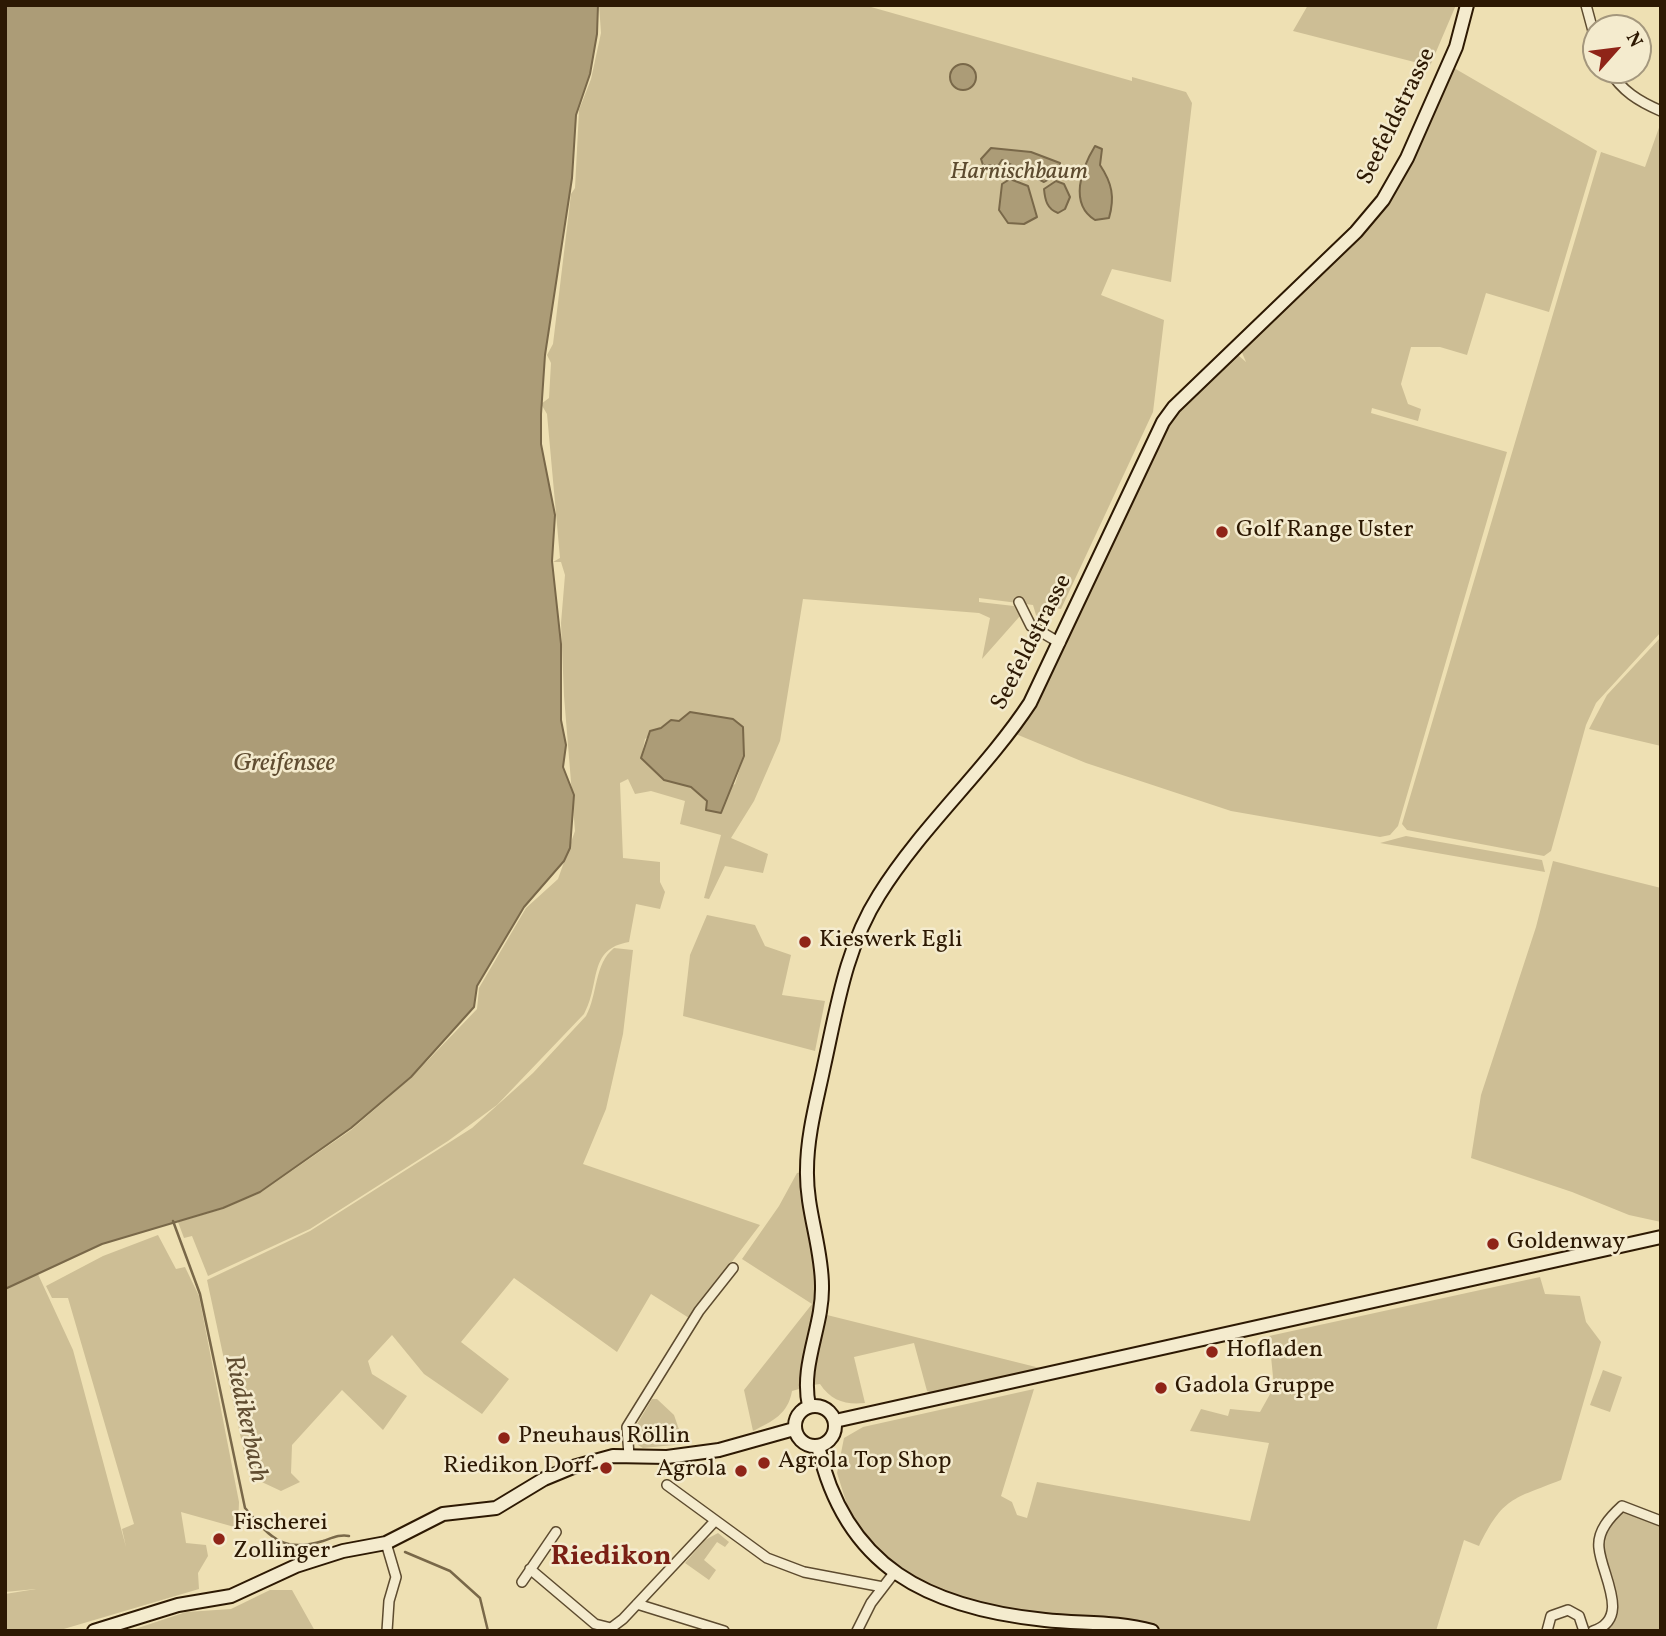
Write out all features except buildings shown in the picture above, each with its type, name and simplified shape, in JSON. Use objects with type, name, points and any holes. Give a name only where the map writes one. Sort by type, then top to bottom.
[{"type":"street","name":"Seefeldstrasse","points":[[810,1406],[807,1371],[822,1306],[822,1284],[808,1195],[808,1144],[850,957],[879,894],[1010,732],[1030,703],[1163,422],[1174,407],[1356,232],[1392,186],[1456,47],[1467,5]]},
{"type":"street","points":[[1618,84],[1640,101],[1661,111]]},
{"type":"street","points":[[1019,602],[1031,626],[1060,643]]},
{"type":"street","points":[[835,1421],[1661,1237]]},
{"type":"street","points":[[629,1456],[627,1427],[699,1311],[733,1268]]},
{"type":"street","points":[[810,1406],[828,1410],[835,1421],[830,1440],[818,1446],[806,1444],[794,1429],[796,1417],[810,1406]]},
{"type":"street","points":[[94,1631],[178,1605],[230,1596],[296,1566],[343,1551],[386,1543],[443,1514],[503,1505],[540,1481],[566,1469],[600,1459],[629,1456],[667,1457],[719,1450],[794,1429]]},
{"type":"street","points":[[818,1446],[827,1479],[845,1518],[862,1542],[894,1573],[922,1590],[954,1603],[1044,1620],[1123,1625],[1152,1631]]},
{"type":"street","points":[[667,1485],[749,1548],[787,1567],[883,1587]]},
{"type":"street","points":[[1592,1631],[1601,1628],[1612,1614],[1612,1591],[1599,1549],[1606,1523],[1622,1506],[1661,1521]]},
{"type":"street","points":[[530,1569],[603,1628],[618,1624],[714,1522]]},
{"type":"street","points":[[522,1583],[556,1532]]},
{"type":"street","points":[[386,1543],[396,1577],[389,1601],[387,1631]]},
{"type":"street","points":[[857,1631],[894,1573]]},
{"type":"street","points":[[637,1604],[724,1631]]},
{"type":"street","points":[[1547,1631],[1551,1616],[1568,1610],[1579,1616],[1584,1631]]},
{"type":"green space","name":"Harnischbaum","points":[[599,5],[864,5],[1132,81],[1132,77],[1186,92],[1192,103],[1171,282],[1112,269],[1101,295],[1164,320],[1153,412],[1061,609],[1054,608],[1042,620],[1036,615],[1033,605],[979,598],[979,602],[1014,606],[1020,616],[982,659],[990,618],[979,613],[803,599],[780,741],[754,801],[731,838],[768,854],[763,873],[725,866],[709,899],[704,898],[721,835],[680,824],[685,801],[651,791],[635,794],[628,779],[620,783],[623,858],[660,862],[660,882],[665,892],[660,909],[636,904],[629,942],[616,946],[601,960],[584,1014],[497,1105],[448,1141],[310,1229],[208,1276],[192,1236],[184,1238],[178,1222],[222,1209],[260,1193],[351,1130],[411,1078],[477,1009],[479,988],[526,908],[558,879],[575,831],[561,623],[565,575],[561,562],[553,562],[560,558],[547,414],[541,404],[549,398],[551,363],[547,355],[553,344],[571,194],[575,188],[579,110],[591,79],[601,33]],"holes":[[[671,720],[743,727],[744,756],[735,784],[707,801],[691,787],[664,780],[641,759],[645,739]]]},
{"type":"green space","points":[[1308,5],[1456,5],[1430,66],[1293,31]]},
{"type":"green space","points":[[1454,68],[1597,151],[1549,312],[1486,293],[1467,355],[1440,347],[1411,347],[1401,384],[1408,404],[1421,409],[1418,421],[1372,408],[1371,413],[1507,452],[1398,826],[1390,835],[1380,837],[1231,811],[1086,763],[1011,732],[1163,422],[1231,349],[1246,362],[1240,348],[1378,217],[1412,164]]},
{"type":"green space","points":[[1661,122],[1661,632],[1596,703],[1586,725],[1551,851],[1544,856],[1407,830],[1402,824],[1601,152],[1645,167]]},
{"type":"green space","points":[[1661,637],[1661,746],[1589,729],[1607,695]]},
{"type":"green space","points":[[1406,836],[1542,860],[1545,872],[1380,843]]},
{"type":"green space","points":[[1553,861],[1661,888],[1661,1222],[1629,1215],[1572,1192],[1471,1158],[1481,1095],[1536,927]]},
{"type":"green space","points":[[707,915],[755,925],[765,946],[791,955],[782,995],[825,1001],[815,1051],[683,1016],[690,955]]},
{"type":"green space","points":[[614,948],[633,950],[623,1034],[606,1109],[583,1164],[760,1225],[689,1318],[651,1294],[617,1352],[514,1278],[461,1342],[509,1379],[482,1414],[424,1374],[392,1335],[368,1361],[372,1374],[407,1396],[383,1430],[342,1390],[292,1445],[291,1473],[300,1482],[281,1491],[249,1476],[207,1280],[310,1231],[472,1128],[533,1073],[586,1016],[603,962]]},
{"type":"green space","points":[[802,1172],[805,1220],[818,1287],[815,1319],[799,1389],[792,1391],[787,1406],[778,1416],[753,1431],[744,1390],[812,1304],[742,1259],[779,1206],[797,1173]]},
{"type":"green space","points":[[158,1235],[176,1269],[185,1267],[199,1296],[239,1502],[238,1528],[181,1512],[186,1543],[206,1545],[208,1556],[198,1573],[199,1589],[57,1631],[5,1631],[5,1594],[36,1589],[5,1592],[5,1289],[37,1272],[73,1350],[126,1547],[122,1529],[134,1524],[68,1298],[52,1298],[46,1286],[103,1256]]},
{"type":"green space","points":[[1540,1277],[1545,1294],[1580,1296],[1586,1322],[1601,1342],[1561,1480],[1511,1502],[1495,1518],[1479,1546],[1464,1540],[1436,1631],[1152,1631],[954,1603],[896,1568],[866,1537],[848,1508],[837,1473],[844,1438],[863,1427],[1034,1389],[1001,1496],[1012,1502],[1017,1515],[1027,1518],[1037,1482],[1250,1521],[1269,1443],[1190,1431],[1201,1409],[1228,1416],[1230,1409],[1260,1412],[1274,1387],[1269,1336]]},
{"type":"green space","points":[[827,1315],[1044,1369],[934,1394],[927,1391],[914,1343],[854,1357],[865,1403],[845,1402],[834,1398],[820,1384],[813,1385],[814,1364]]},
{"type":"green space","points":[[1603,1370],[1622,1377],[1610,1412],[1590,1405]]},
{"type":"green space","points":[[652,1399],[657,1399],[674,1415],[684,1444],[643,1448],[635,1443],[633,1431]]},
{"type":"green space","points":[[1622,1506],[1661,1521],[1661,1631],[1601,1631],[1612,1614],[1601,1533]]},
{"type":"green space","points":[[718,1533],[729,1542],[725,1547],[717,1542],[704,1560],[716,1570],[709,1580],[685,1563],[705,1540]]},
{"type":"green space","points":[[270,1590],[292,1590],[315,1631],[129,1631],[186,1612],[231,1609]]},
{"type":"water","name":"Greifensee","points":[[5,5],[598,5],[597,34],[590,74],[576,115],[572,178],[545,355],[541,414],[541,444],[555,515],[552,561],[561,644],[561,720],[566,745],[563,767],[574,795],[570,848],[564,861],[524,907],[477,986],[474,1007],[411,1077],[351,1128],[260,1192],[223,1208],[102,1244],[5,1289]]},
{"type":"water","points":[[963,64],[972,68],[976,77],[972,86],[963,90],[954,86],[950,77],[954,68]]},
{"type":"water","points":[[1095,146],[1102,149],[1100,165],[1110,184],[1112,203],[1109,218],[1095,220],[1082,205],[1080,186],[1085,165]]},
{"type":"water","points":[[991,148],[1031,152],[1060,163],[1060,173],[1044,182],[1002,160],[998,166],[983,165],[981,159]]},
{"type":"water","points":[[1010,179],[1028,186],[1037,217],[1024,224],[1008,223],[999,210],[1002,184]]},
{"type":"water","points":[[1056,181],[1064,184],[1070,197],[1065,209],[1058,213],[1047,204],[1044,189]]},
{"type":"water","points":[[690,712],[733,719],[743,727],[744,756],[721,813],[706,810],[707,801],[691,787],[664,780],[641,758],[650,731],[661,728],[671,720],[679,721]]},
{"type":"waterway","name":"Riedikerbach","points":[[173,1221],[200,1294],[245,1508],[270,1535],[287,1544],[309,1544],[349,1536]]},
{"type":"waterway","name":"Riedikerbach","points":[[405,1552],[450,1571],[480,1598],[488,1631]]},
{"type":"place","name":"Golf Range Uster","points":[[1222,532]]},
{"type":"place","name":"Kieswerk Egli","points":[[805,942]]},
{"type":"place","name":"Goldenway","points":[[1493,1244]]},
{"type":"place","name":"Hofladen","points":[[1212,1352]]},
{"type":"place","name":"Gadola Gruppe","points":[[1161,1388]]},
{"type":"place","name":"Pneuhaus Röllin","points":[[504,1438]]},
{"type":"place","name":"Agrola Top Shop","points":[[764,1463]]},
{"type":"place","name":"Riedikon Dorf","points":[[606,1468]]},
{"type":"place","name":"Agrola","points":[[741,1471]]},
{"type":"place","name":"Fischerei Zollinger","points":[[219,1539]]},
{"type":"district","name":"Riedikon","points":[[611,1559]]}]
